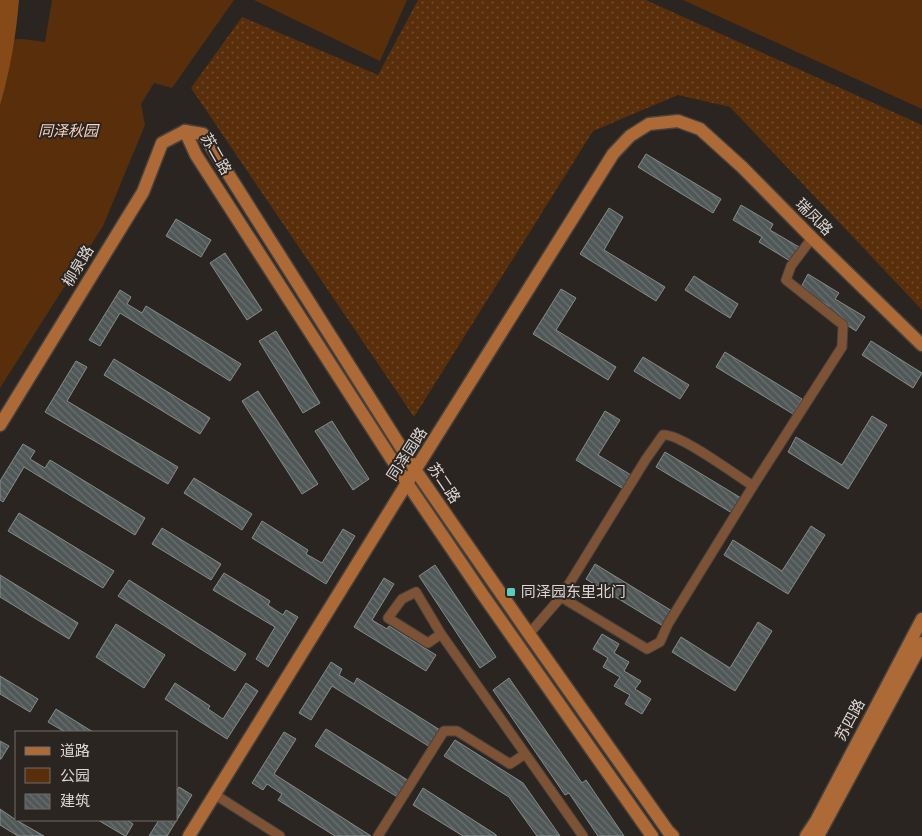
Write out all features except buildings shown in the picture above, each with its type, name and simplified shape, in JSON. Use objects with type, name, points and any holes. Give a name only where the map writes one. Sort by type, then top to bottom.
[{"type":"street","name":"瑞凤路","points":[[678,121],[700,129],[742,167],[922,345]]},
{"type":"street","name":"同泽园路","points":[[189,836],[613,154],[630,136],[649,124],[678,121]]},
{"type":"street","name":"苏二路","points":[[184,131],[202,134],[416,471],[673,836]]},
{"type":"street","name":"苏二路","points":[[184,131],[196,155],[407,483],[652,836]]},
{"type":"street","name":"柳泉路","points":[[0,425],[143,192],[162,143],[184,131]]},
{"type":"street","points":[[561,597],[646,650],[660,642],[668,624],[753,486],[842,347],[843,325],[786,280],[790,266],[812,238]]},
{"type":"street","points":[[529,634],[561,597],[646,459],[663,435],[668,434],[683,441],[753,486]]},
{"type":"street","points":[[441,634],[428,643],[388,618],[402,599],[416,592],[441,634],[583,836]]},
{"type":"street","name":"苏四路","points":[[806,836],[816,821],[922,619]]},
{"type":"street","name":"苏四路","points":[[818,836],[922,643]]},
{"type":"street","points":[[378,836],[444,731],[457,731],[510,764],[525,754]]},
{"type":"street","points":[[214,794],[280,836]]},
{"type":"green space","name":"同泽秋园","points":[[52,0],[234,0],[172,88],[154,83],[141,104],[145,125],[103,226],[0,388],[0,44],[1,40],[23,39],[45,42]]},
{"type":"green space","points":[[254,0],[407,0],[380,61]]},
{"type":"green space","points":[[418,0],[646,0],[922,125],[922,310],[730,107],[678,95],[593,131],[414,417],[191,88],[242,17],[378,75]]},
{"type":"green space","points":[[683,0],[922,0],[922,109]]},
{"type":"shaded area","points":[[0,0],[19,0],[12,53],[0,105]]},
{"type":"place","name":"同泽园东里北门","points":[[511,592]]}]
